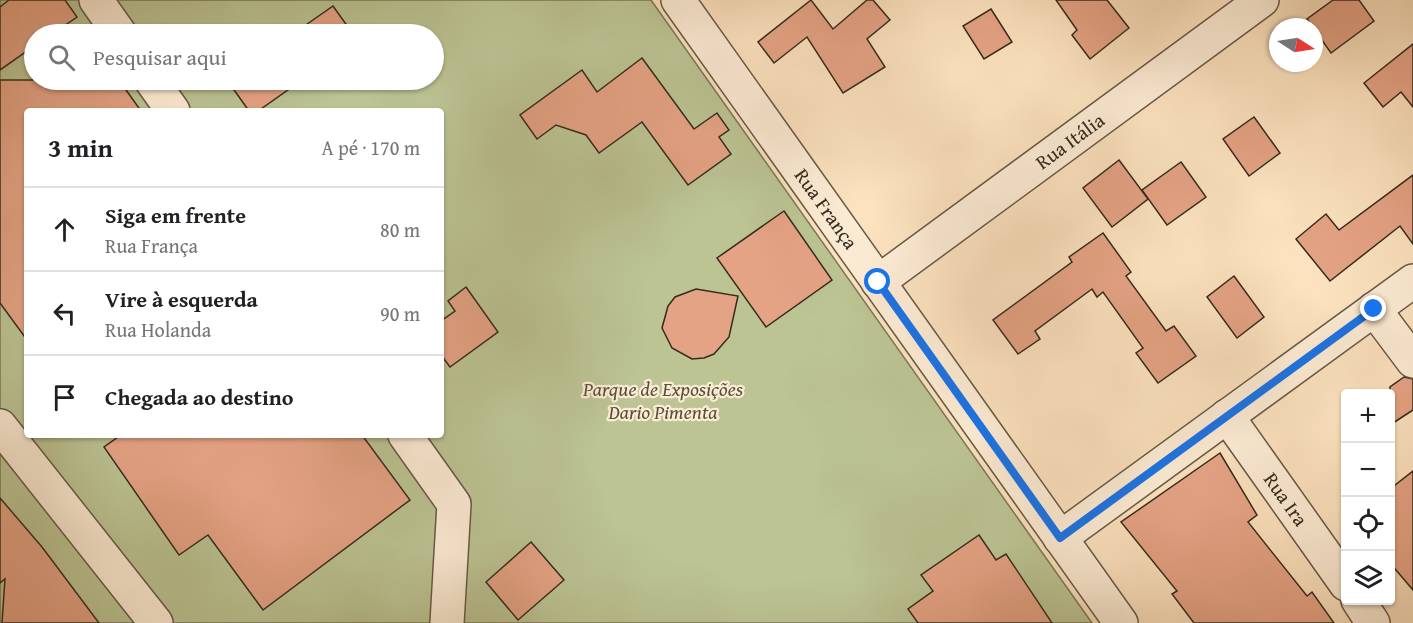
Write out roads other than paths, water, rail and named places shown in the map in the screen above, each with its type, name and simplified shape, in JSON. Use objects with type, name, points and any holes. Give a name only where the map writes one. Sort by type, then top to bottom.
[{"type":"street","points":[[96,0],[113,24]]},
{"type":"street","name":"Rua Itália","points":[[878,282],[1262,0]]},
{"type":"street","name":"Rua França","points":[[686,3],[878,282],[1121,623]]},
{"type":"street","points":[[158,90],[171,108]]},
{"type":"street","points":[[1060,538],[1413,280]]},
{"type":"street","points":[[1374,309],[1413,361]]},
{"type":"street","name":"Rua Ira","points":[[1227,416],[1341,577]]},
{"type":"street","points":[[0,426],[156,623]]},
{"type":"street","points":[[407,438],[454,504],[447,623]]},
{"type":"street","points":[[1361,605],[1374,623]]},
{"type":"park label","name":"Parque de Exposições Dario Pimenta","points":[[663,400]]}]
